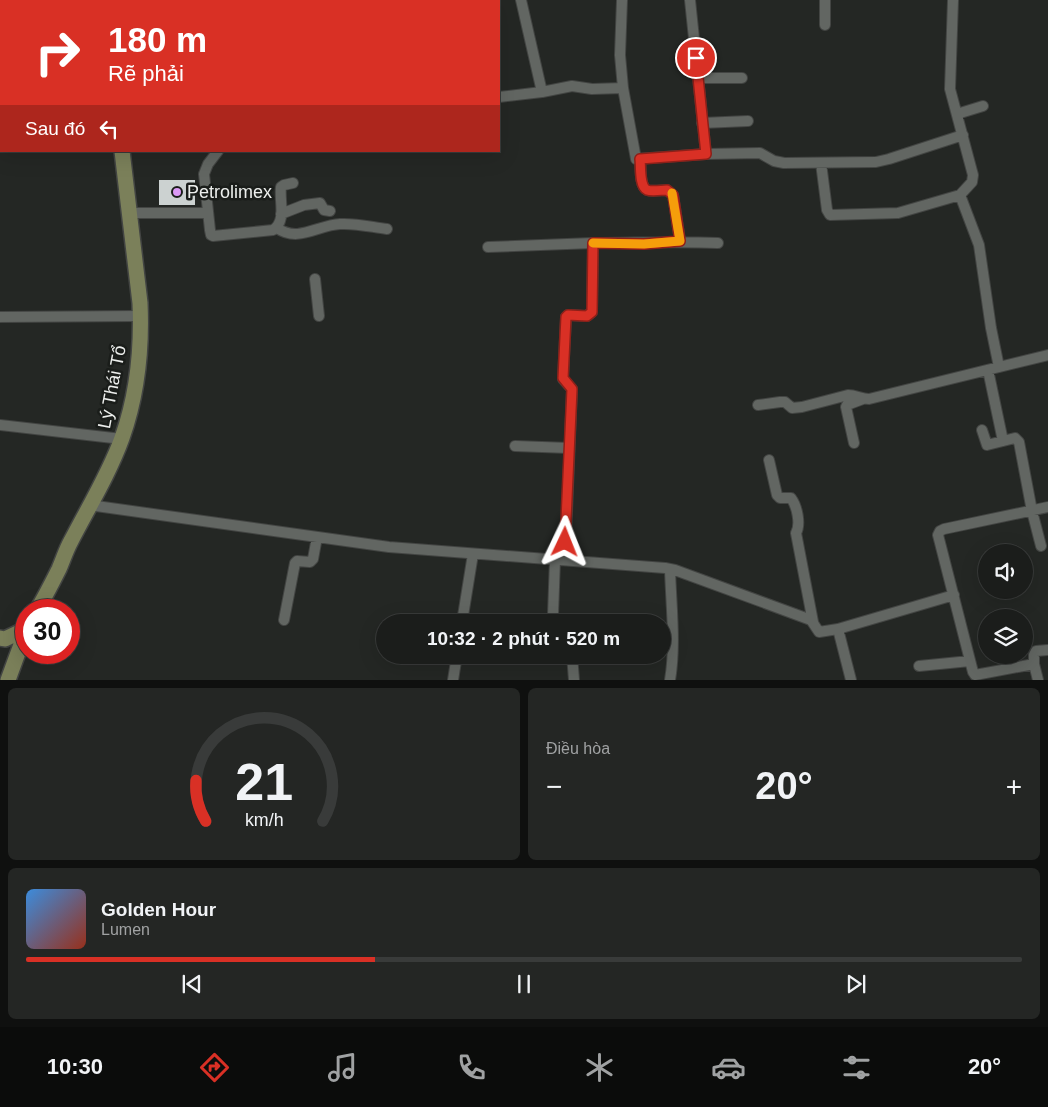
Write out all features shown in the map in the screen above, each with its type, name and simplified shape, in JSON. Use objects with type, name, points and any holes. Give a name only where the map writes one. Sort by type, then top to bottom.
[{"type":"main road","name":"Lý Thái Tổ","points":[[42,599],[110,467],[122,439],[128,420],[137,370],[140,316],[122,152]]},
{"type":"main road","points":[[0,638],[5,639],[15,635]]},
{"type":"main road","points":[[8,680],[15,661]]},
{"type":"street","points":[[521,0],[542,92]]},
{"type":"street","points":[[622,0],[620,55],[623,88],[636,159],[706,154],[760,153],[774,161],[784,163],[876,162],[963,135]]},
{"type":"street","points":[[690,0],[706,154]]},
{"type":"street","points":[[825,0],[825,25]]},
{"type":"street","points":[[821,163],[827,210],[830,215],[898,213],[960,195],[972,182],[973,175],[950,89],[953,0]]},
{"type":"street","points":[[698,78],[742,78]]},
{"type":"street","points":[[500,97],[572,86],[592,89],[623,88]]},
{"type":"street","points":[[956,114],[983,106]]},
{"type":"street","points":[[702,123],[748,121]]},
{"type":"street","points":[[217,152],[208,164],[204,174],[207,213],[211,235],[213,236],[273,230],[280,223],[282,214],[281,187],[293,183]]},
{"type":"street","points":[[640,159],[642,184],[645,189],[648,191],[667,190],[673,195],[680,241]]},
{"type":"street","points":[[960,195],[979,245],[991,328],[999,367]]},
{"type":"street","points":[[282,214],[304,205],[320,202],[324,210],[330,211]]},
{"type":"street","points":[[130,213],[207,213]]},
{"type":"street","points":[[276,228],[282,231],[301,234],[339,224],[387,229]]},
{"type":"street","points":[[488,247],[593,243],[644,244],[680,241],[718,243]]},
{"type":"street","points":[[553,614],[560,560],[572,389],[563,378],[566,317],[568,315],[587,316],[592,312],[593,243]]},
{"type":"street","points":[[315,279],[319,316]]},
{"type":"street","points":[[0,316],[140,316]]},
{"type":"street","points":[[854,443],[846,408],[847,405],[864,399],[1048,355]]},
{"type":"street","points":[[988,370],[1002,441]]},
{"type":"street","points":[[758,405],[785,402],[792,408],[797,408],[848,395],[856,395],[864,399]]},
{"type":"street","points":[[0,426],[122,439]]},
{"type":"street","points":[[982,430],[987,446],[1015,438],[1019,442],[1032,511],[1042,546]]},
{"type":"street","points":[[516,446],[569,448]]},
{"type":"street","points":[[769,460],[777,494],[780,498],[791,498],[795,503],[799,526],[796,534],[813,622],[819,632],[838,629],[954,595]]},
{"type":"street","points":[[89,505],[389,547],[670,569],[813,622]]},
{"type":"street","points":[[1034,664],[975,675],[938,535],[944,529],[1048,507]]},
{"type":"street","points":[[284,620],[295,564],[297,561],[310,562],[313,559],[318,537]]},
{"type":"street","points":[[463,614],[473,554]]},
{"type":"street","points":[[670,569],[672,641],[670,680]]},
{"type":"street","points":[[838,629],[852,680]]},
{"type":"street","points":[[1038,680],[1034,655],[1036,652],[1048,650]]},
{"type":"street","points":[[919,666],[970,661]]},
{"type":"street","points":[[452,680],[455,664]]},
{"type":"street","points":[[573,664],[574,680]]},
{"type":"building","name":"Petrolimex","points":[[159,180],[195,180],[195,205],[159,205]]},
{"type":"slow traffic","points":[[593,243],[644,244],[680,241],[672,193]]},
{"type":"place","name":"Petrolimex","points":[[177,192]]},
{"type":"route","points":[[565,542],[572,389],[563,378],[566,317],[568,315],[587,316],[592,312],[593,243],[644,244],[680,241],[673,195],[667,190],[648,191],[645,189],[642,184],[640,159],[706,154],[696,58]]}]
